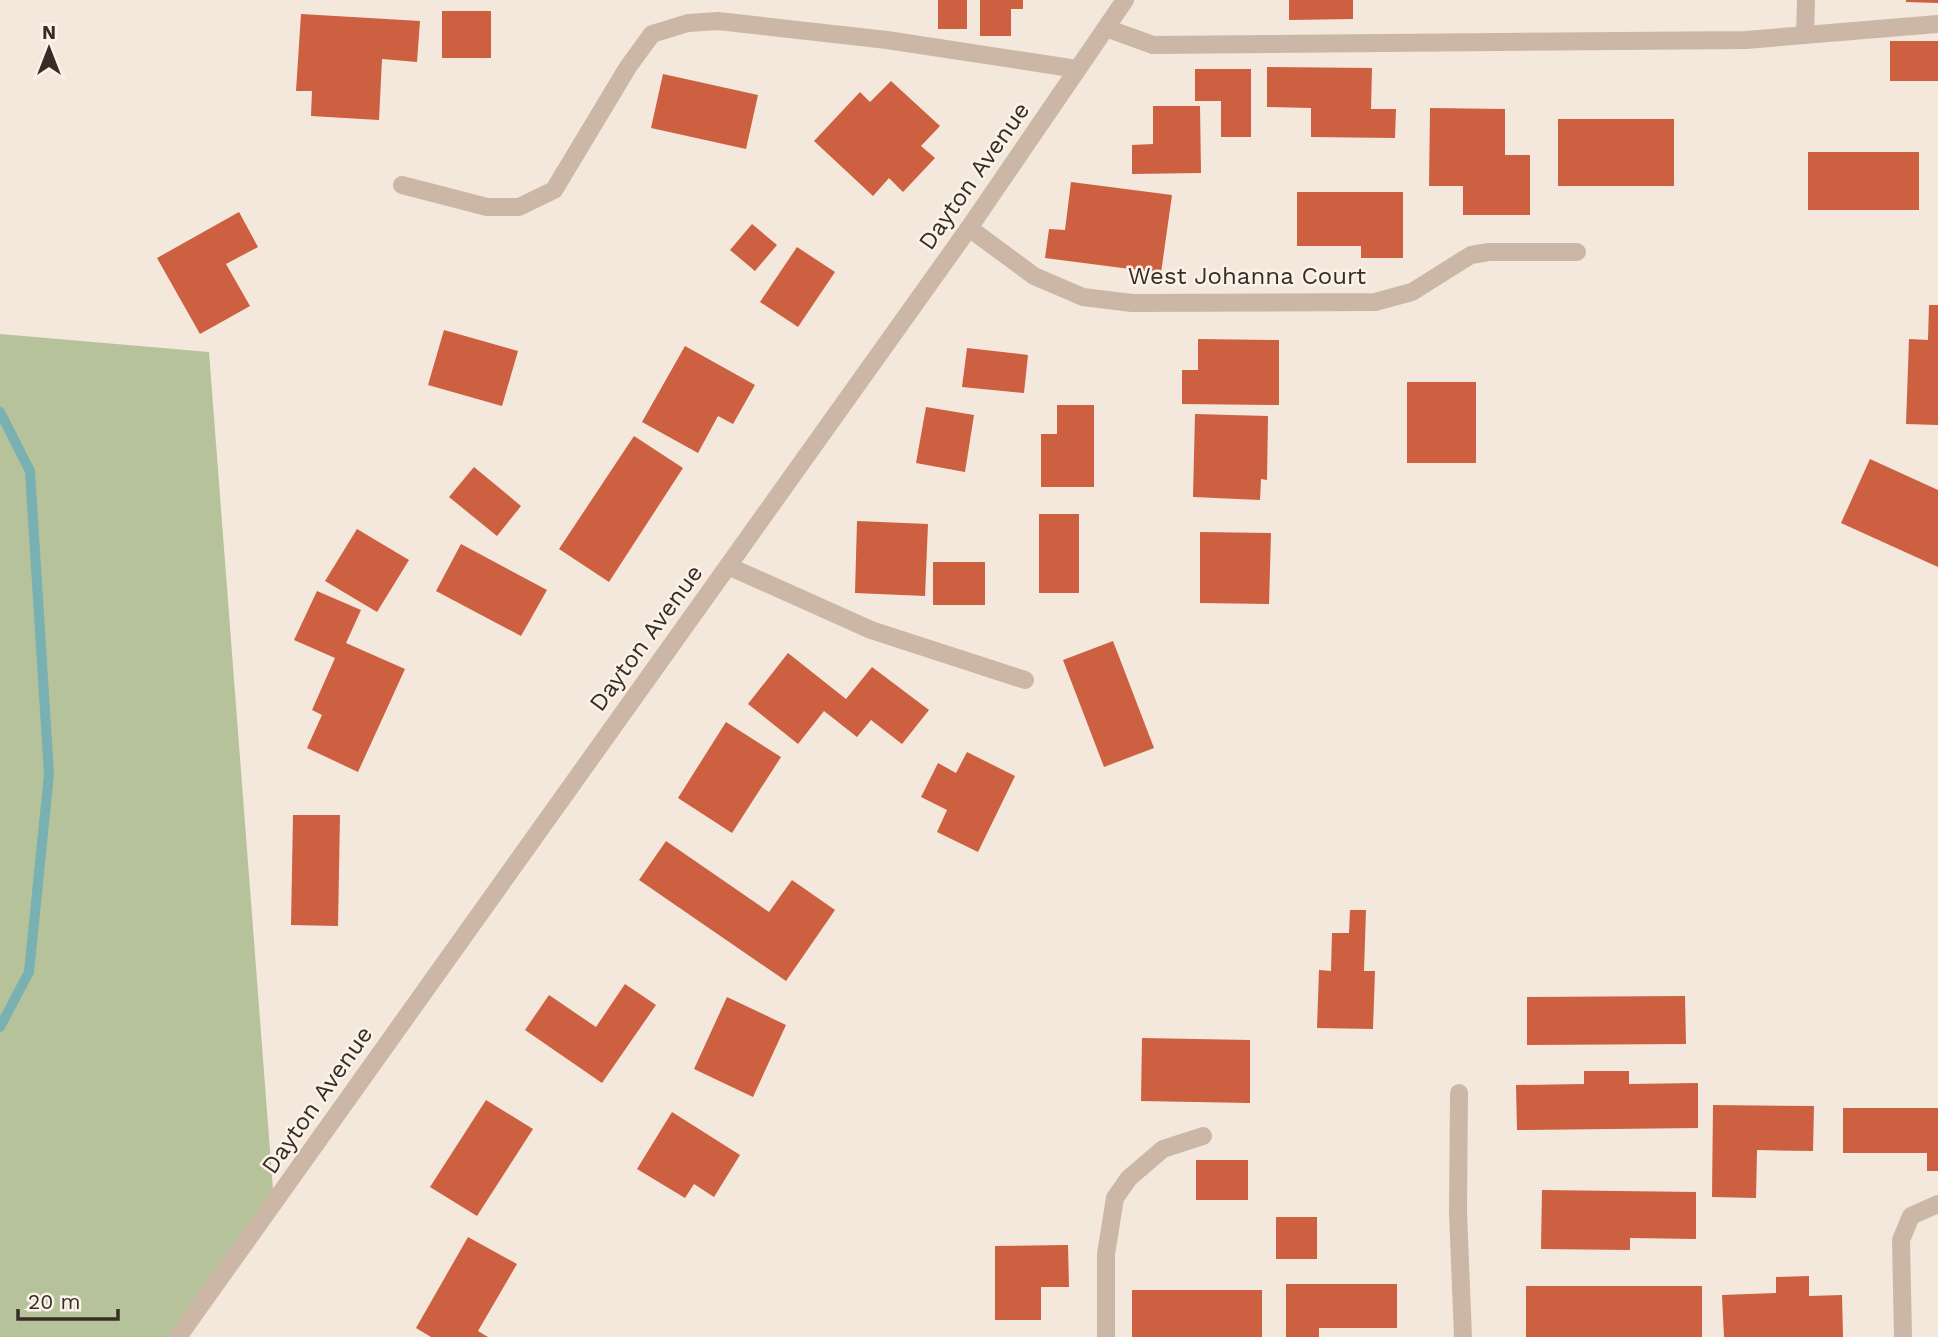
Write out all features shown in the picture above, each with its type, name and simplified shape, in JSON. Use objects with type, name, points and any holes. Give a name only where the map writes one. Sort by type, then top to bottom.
[{"type":"street","name":"Dayton Avenue","points":[[178,1337],[969,228],[1125,0]]},
{"type":"street","points":[[1805,35],[1806,0]]},
{"type":"street","points":[[402,185],[487,207],[519,207],[554,190],[628,67],[652,34],[688,23],[718,21],[874,39],[1077,69]]},
{"type":"street","points":[[1106,27],[1153,45],[1746,40],[1938,24]]},
{"type":"street","name":"West Johanna Court","points":[[969,228],[1034,276],[1083,297],[1132,303],[1375,302],[1412,292],[1471,256],[1489,252],[1577,251]]},
{"type":"street","points":[[728,566],[871,630],[1025,680]]},
{"type":"street","points":[[1459,1093],[1458,1212],[1463,1337]]},
{"type":"street","points":[[1106,1337],[1106,1254],[1115,1198],[1129,1178],[1163,1149],[1203,1136]]},
{"type":"street","points":[[1903,1337],[1901,1240],[1911,1216],[1938,1204]]},
{"type":"green space","points":[[0,334],[209,352],[274,1203],[187,1337],[0,1337]]},
{"type":"building","points":[[938,0],[967,0],[967,29],[938,29]]},
{"type":"building","points":[[980,0],[1023,0],[1023,9],[1011,9],[1011,36],[980,36]]},
{"type":"building","points":[[1289,0],[1353,0],[1353,19],[1289,20]]},
{"type":"building","points":[[1938,0],[1938,3],[1906,2]]},
{"type":"building","points":[[442,11],[491,11],[491,58],[442,58]]},
{"type":"building","points":[[301,14],[420,21],[417,62],[382,59],[379,120],[311,116],[312,91],[296,91]]},
{"type":"building","points":[[1890,41],[1938,41],[1938,81],[1890,81]]},
{"type":"building","points":[[1267,67],[1372,68],[1371,109],[1396,109],[1395,138],[1311,137],[1311,108],[1267,107]]},
{"type":"building","points":[[1195,69],[1251,69],[1251,137],[1221,137],[1221,101],[1195,101]]},
{"type":"building","points":[[663,74],[758,95],[746,149],[651,128]]},
{"type":"building","points":[[891,81],[940,126],[921,146],[935,158],[903,192],[889,178],[873,196],[814,141],[860,92],[870,102]]},
{"type":"building","points":[[1153,106],[1200,106],[1201,173],[1132,174],[1132,145],[1153,144]]},
{"type":"building","points":[[1430,108],[1505,109],[1505,155],[1530,155],[1530,215],[1463,215],[1463,186],[1429,186]]},
{"type":"building","points":[[1558,119],[1674,119],[1674,186],[1558,186]]},
{"type":"building","points":[[1808,152],[1919,152],[1919,210],[1808,210]]},
{"type":"building","points":[[1071,182],[1172,195],[1161,273],[1045,258],[1049,229],[1065,230]]},
{"type":"building","points":[[1297,192],[1403,192],[1403,258],[1361,258],[1361,246],[1297,246]]},
{"type":"building","points":[[239,212],[258,247],[226,264],[250,306],[200,334],[157,258]]},
{"type":"building","points":[[752,224],[777,245],[755,271],[730,250]]},
{"type":"building","points":[[797,247],[835,272],[798,327],[760,302]]},
{"type":"building","points":[[1929,305],[1938,305],[1938,425],[1906,424],[1909,339],[1928,340]]},
{"type":"building","points":[[444,330],[518,351],[502,406],[428,385]]},
{"type":"building","points":[[1198,339],[1279,340],[1279,405],[1182,404],[1182,370],[1198,370]]},
{"type":"building","points":[[685,346],[755,385],[733,424],[718,416],[698,453],[642,422]]},
{"type":"building","points":[[967,348],[1028,355],[1024,393],[962,387]]},
{"type":"building","points":[[1407,382],[1476,382],[1476,463],[1407,463]]},
{"type":"building","points":[[1057,405],[1094,405],[1094,487],[1041,487],[1041,434],[1057,434]]},
{"type":"building","points":[[926,407],[974,415],[965,472],[916,463]]},
{"type":"building","points":[[1195,414],[1268,416],[1267,480],[1261,479],[1260,500],[1193,497]]},
{"type":"building","points":[[634,436],[683,468],[609,582],[559,549]]},
{"type":"building","points":[[1870,459],[1938,490],[1938,567],[1841,523]]},
{"type":"building","points":[[474,467],[521,506],[497,536],[449,497]]},
{"type":"building","points":[[1039,514],[1079,514],[1079,593],[1039,593]]},
{"type":"building","points":[[857,521],[928,524],[925,596],[855,593]]},
{"type":"building","points":[[357,529],[409,560],[377,612],[325,581]]},
{"type":"building","points":[[1200,532],[1271,533],[1269,604],[1200,603]]},
{"type":"building","points":[[461,544],[547,590],[521,636],[436,591]]},
{"type":"building","points":[[933,562],[985,562],[985,605],[933,605]]},
{"type":"building","points":[[317,591],[361,610],[346,643],[405,669],[358,772],[307,748],[322,715],[312,710],[335,658],[294,640]]},
{"type":"building","points":[[1113,641],[1154,748],[1104,767],[1063,660]]},
{"type":"building","points":[[788,653],[846,699],[872,667],[929,710],[902,744],[871,720],[857,737],[824,711],[798,744],[748,704]]},
{"type":"building","points":[[726,722],[781,757],[732,833],[678,798]]},
{"type":"building","points":[[967,752],[1015,776],[978,852],[937,832],[947,810],[921,797],[938,763],[956,773]]},
{"type":"building","points":[[293,815],[340,815],[338,926],[291,925]]},
{"type":"building","points":[[666,841],[769,912],[792,880],[835,910],[786,981],[639,880]]},
{"type":"building","points":[[1350,910],[1366,910],[1364,971],[1375,971],[1373,1029],[1317,1028],[1319,970],[1331,971],[1332,933],[1349,933]]},
{"type":"building","points":[[625,984],[656,1005],[602,1083],[525,1030],[549,995],[596,1027]]},
{"type":"building","points":[[1685,996],[1686,1044],[1527,1045],[1527,997]]},
{"type":"building","points":[[727,997],[786,1025],[753,1097],[694,1069]]},
{"type":"building","points":[[1142,1038],[1250,1040],[1250,1103],[1141,1101]]},
{"type":"building","points":[[1584,1071],[1629,1071],[1629,1084],[1698,1083],[1698,1128],[1517,1130],[1516,1085],[1584,1084]]},
{"type":"building","points":[[486,1100],[533,1129],[477,1216],[430,1187]]},
{"type":"building","points":[[1713,1105],[1814,1106],[1813,1151],[1757,1150],[1756,1198],[1712,1197]]},
{"type":"building","points":[[1843,1108],[1938,1108],[1938,1171],[1927,1171],[1927,1153],[1843,1153]]},
{"type":"building","points":[[672,1112],[740,1155],[714,1197],[694,1184],[685,1198],[637,1169]]},
{"type":"building","points":[[1196,1160],[1248,1160],[1248,1200],[1196,1200]]},
{"type":"building","points":[[1542,1190],[1696,1192],[1696,1239],[1630,1238],[1630,1250],[1541,1249]]},
{"type":"building","points":[[1276,1217],[1317,1217],[1317,1259],[1276,1259]]},
{"type":"building","points":[[468,1237],[517,1264],[478,1331],[488,1337],[431,1337],[416,1328]]},
{"type":"building","points":[[1068,1245],[1069,1287],[1041,1287],[1041,1320],[995,1320],[995,1246]]},
{"type":"building","points":[[1809,1276],[1809,1296],[1842,1295],[1843,1337],[1724,1337],[1722,1295],[1776,1293],[1776,1277]]},
{"type":"building","points":[[1286,1284],[1397,1284],[1397,1328],[1319,1328],[1319,1337],[1286,1337]]},
{"type":"building","points":[[1526,1286],[1702,1286],[1702,1337],[1526,1337]]},
{"type":"building","points":[[1132,1290],[1262,1290],[1262,1337],[1132,1337]]},
{"type":"waterway","points":[[0,412],[30,471],[49,774],[29,972],[0,1027]]}]
